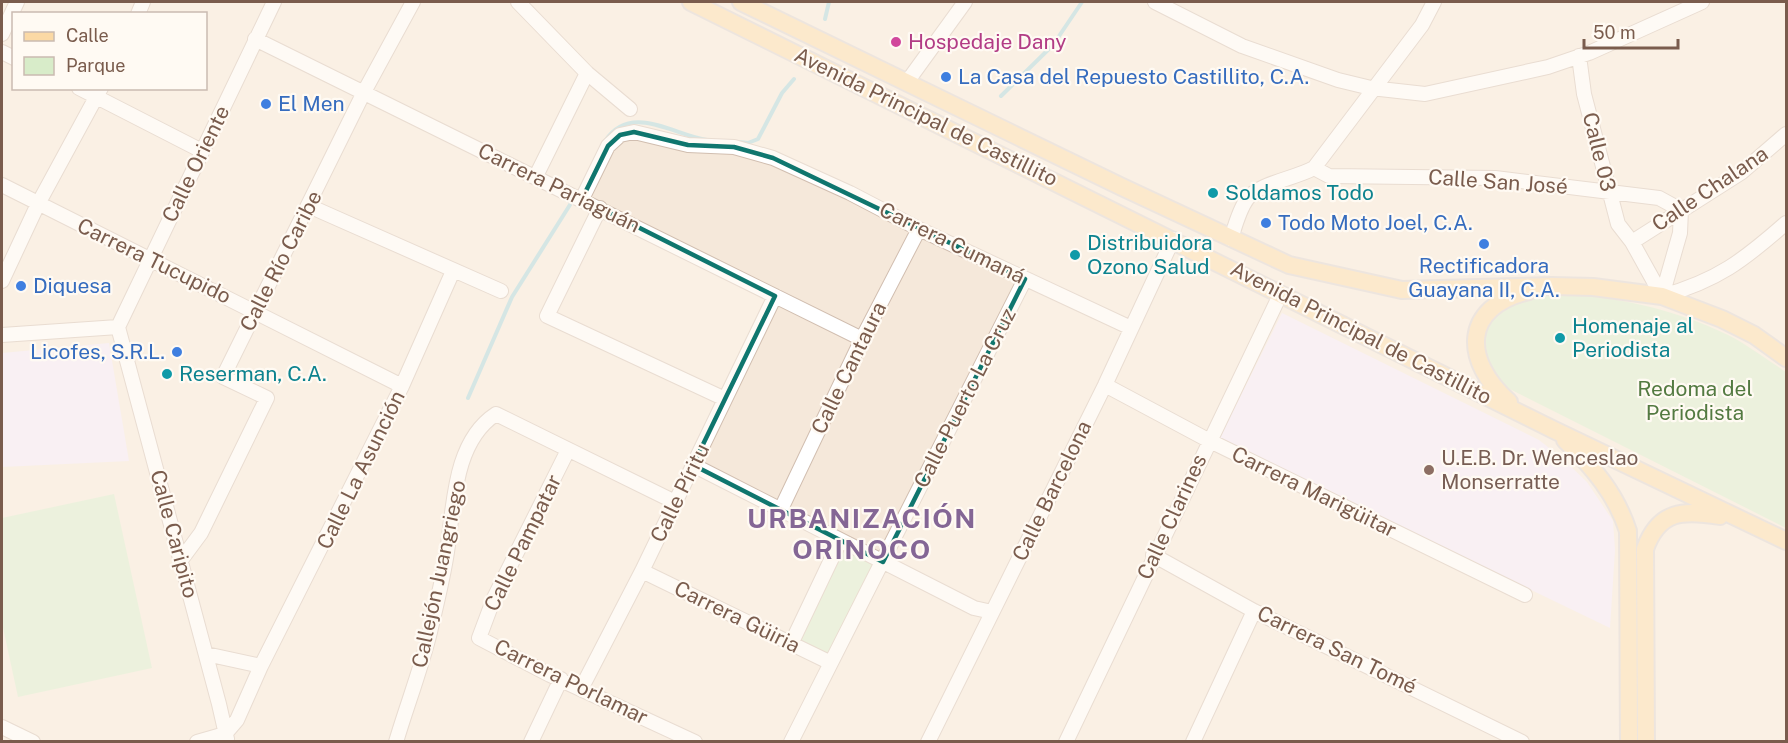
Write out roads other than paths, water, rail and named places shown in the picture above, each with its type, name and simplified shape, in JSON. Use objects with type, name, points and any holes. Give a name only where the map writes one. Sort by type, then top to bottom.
[{"type":"main road","name":"Avenida Principal de Castillito","points":[[691,2],[1173,239],[1554,430],[1741,519]]},
{"type":"main road","name":"Avenida Principal de Castillito","points":[[741,2],[1289,265],[1402,290],[1552,286],[1593,287],[1662,296],[1722,319],[1754,335],[1786,358]]},
{"type":"main road","points":[[1552,286],[1517,294],[1498,303],[1486,314],[1477,329],[1475,342],[1484,376],[1497,392],[1554,430],[1603,481],[1619,505],[1628,531],[1629,741]]},
{"type":"main road","points":[[1646,741],[1644,573],[1645,549],[1652,530],[1667,518],[1680,513],[1699,513],[1741,519],[1786,533]]},
{"type":"main road","points":[[1741,519],[1786,541]]},
{"type":"street","name":"Calle Oriente","points":[[118,327],[274,2]]},
{"type":"street","name":"Calle Río Caribe","points":[[181,560],[201,533],[267,398],[223,377],[364,92],[413,2]]},
{"type":"street","points":[[518,2],[587,73],[630,109]]},
{"type":"street","points":[[907,82],[965,2]]},
{"type":"street","points":[[1155,2],[1242,46],[1371,88],[1425,94],[1548,67],[1677,15],[1702,2]]},
{"type":"street","points":[[1231,239],[1246,200],[1258,188],[1296,178],[1314,168],[1371,88],[1422,25],[1434,2]]},
{"type":"street","points":[[2,34],[12,13]]},
{"type":"street","name":"Carrera Pariaguán","points":[[255,39],[577,196],[862,339]]},
{"type":"street","name":"Calle 03","points":[[1579,56],[1584,94],[1618,224],[1632,242],[1662,296]]},
{"type":"street","points":[[536,176],[587,73]]},
{"type":"street","points":[[2,281],[38,204],[99,93],[202,151]]},
{"type":"street","name":"Carrera Cumaná","points":[[577,196],[608,146],[620,135],[634,132],[688,145],[734,147],[773,158],[850,193],[919,229],[1131,328]]},
{"type":"street","name":"Calle Chalana","points":[[1632,242],[1742,172],[1786,134]]},
{"type":"street","name":"Calle San José","points":[[1314,168],[1329,176],[1495,178],[1609,190],[1659,198],[1681,210]]},
{"type":"street","name":"Carrera Tucupido","points":[[2,185],[402,386]]},
{"type":"street","points":[[309,206],[501,291]]},
{"type":"street","points":[[600,208],[547,316],[725,399]]},
{"type":"street","points":[[1662,296],[1677,244],[1681,210]]},
{"type":"street","points":[[1662,296],[1710,280],[1746,258],[1786,223]]},
{"type":"street","name":"Calle Cantaura","points":[[781,509],[862,339],[919,229]]},
{"type":"street","name":"Calle Barcelona","points":[[928,741],[1105,385],[1173,239]]},
{"type":"street","name":"Calle La Asunción","points":[[226,738],[402,386],[453,271]]},
{"type":"street","name":"Calle Puerto La Cruz","points":[[791,741],[1025,279]]},
{"type":"street","name":"Calle Clarines","points":[[1066,741],[1208,440],[1281,293]]},
{"type":"street","name":"Calle Píritu","points":[[581,688],[642,571],[775,296]]},
{"type":"street","points":[[2,334],[118,327]]},
{"type":"street","name":"Calle Caripito","points":[[118,327],[206,654],[226,738]]},
{"type":"street","name":"Carrera Marigüitar","points":[[1105,385],[1208,440],[1526,595]]},
{"type":"street","name":"Callejón Juangriego","points":[[396,741],[430,634],[447,553],[454,490],[468,449],[486,421],[496,414],[568,450]]},
{"type":"street","points":[[568,450],[675,502]]},
{"type":"street","name":"Calle Pampatar","points":[[479,638],[494,598],[568,450]]},
{"type":"street","points":[[693,465],[974,608],[992,612]]},
{"type":"street","points":[[791,644],[840,541]]},
{"type":"street","name":"Carrera San Tomé","points":[[1153,555],[1254,611],[1522,741]]},
{"type":"street","name":"Carrera Güiria","points":[[642,571],[831,663]]},
{"type":"street","points":[[1193,741],[1254,611]]},
{"type":"street","name":"Carrera Porlamar","points":[[479,638],[695,741]]},
{"type":"street","points":[[206,654],[261,666]]},
{"type":"street","points":[[531,741],[561,679]]},
{"type":"street","points":[[2,727],[33,741]]},
{"type":"street","points":[[197,741],[226,738]]},
{"type":"waterway","points":[[825,19],[829,2]]},
{"type":"waterway","points":[[1001,96],[1053,45],[1082,2]]},
{"type":"waterway","points":[[739,142],[748,143],[758,139],[782,93],[794,79]]},
{"type":"waterway","points":[[605,141],[615,130],[627,124],[640,122],[707,140]]},
{"type":"waterway","points":[[468,398],[512,297],[573,200]]},
{"type":"place","name":"Hospedaje Dany","points":[[896,42]]},
{"type":"place","name":"La Casa del Repuesto Castillito, C.A.","points":[[946,77]]},
{"type":"place","name":"El Men","points":[[266,104]]},
{"type":"place","name":"Soldamos Todo","points":[[1213,193]]},
{"type":"place","name":"Todo Moto Joel, C.A.","points":[[1266,223]]},
{"type":"place","name":"Rectificadora Guayana II, C.A.","points":[[1484,244]]},
{"type":"place","name":"Distribuidora Ozono Salud","points":[[1075,255]]},
{"type":"place","name":"Diquesa","points":[[21,286]]},
{"type":"place","name":"Homenaje al Periodista","points":[[1560,338]]},
{"type":"place","name":"Licofes, S.R.L.","points":[[177,352]]},
{"type":"place","name":"Reserman, C.A.","points":[[167,374]]},
{"type":"place","name":"U.E.B. Dr. Wenceslao Monserratte","points":[[1429,470]]},
{"type":"district","name":"URBANIZACIÓN ORINOCO","points":[[862,534]]},
{"type":"park label","name":"Redoma del Periodista","points":[[1695,401]]}]
